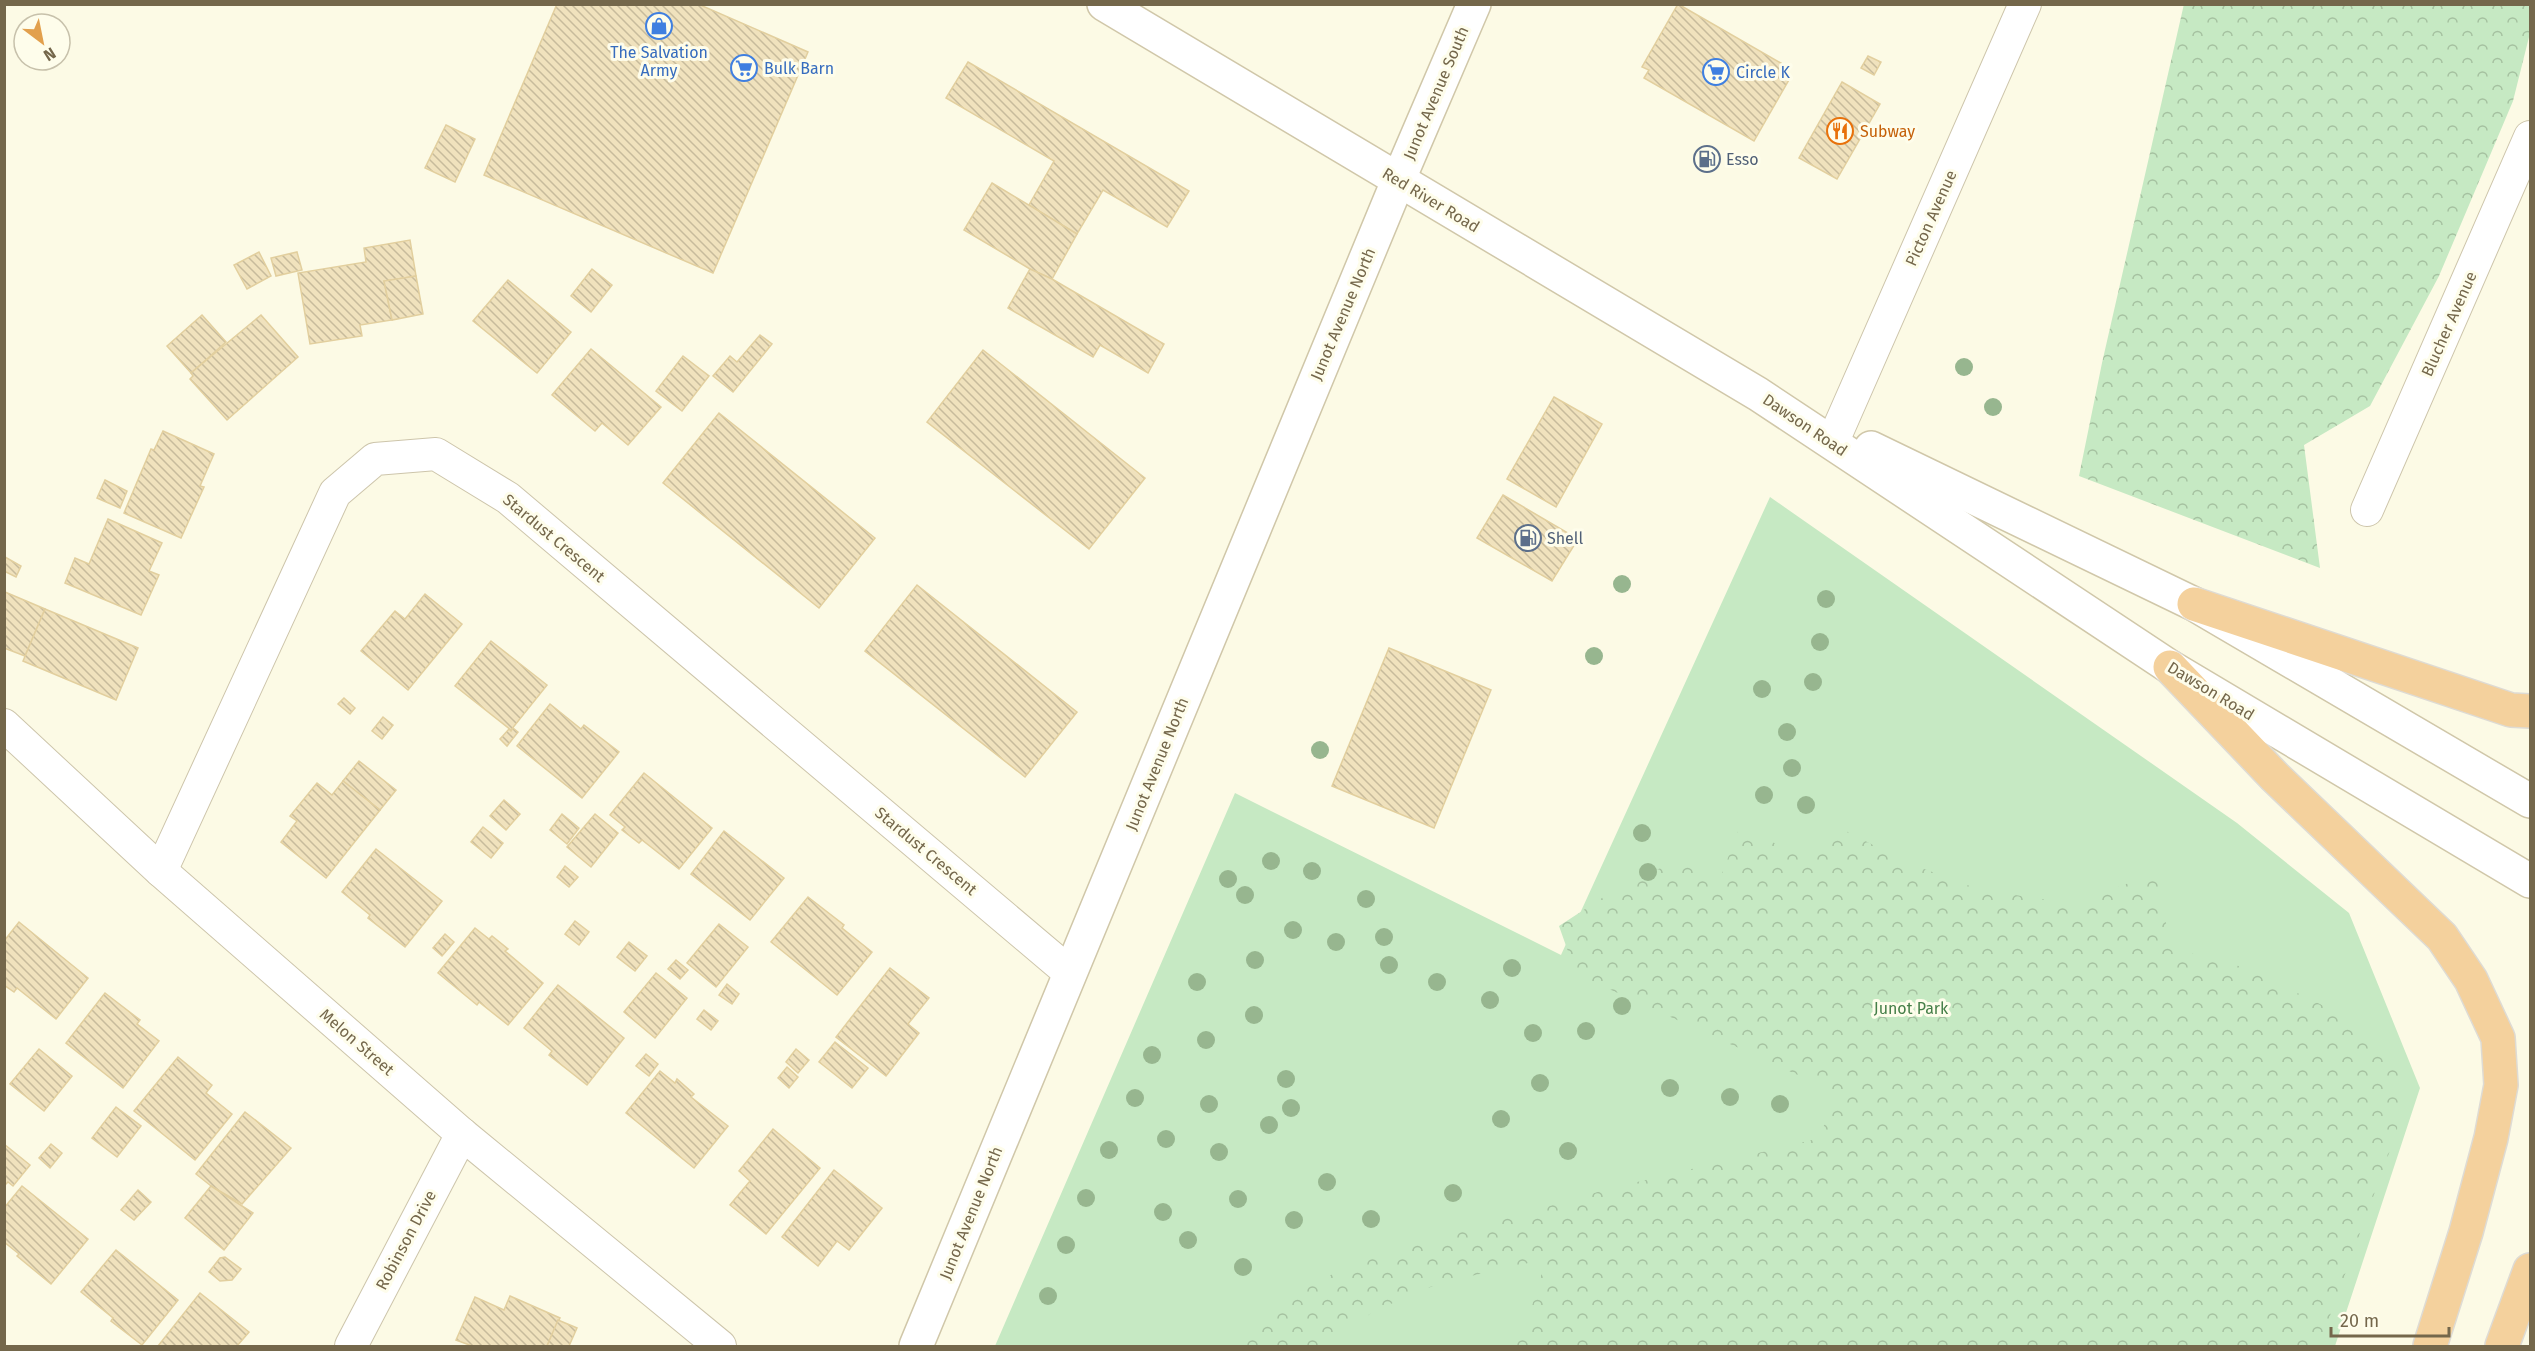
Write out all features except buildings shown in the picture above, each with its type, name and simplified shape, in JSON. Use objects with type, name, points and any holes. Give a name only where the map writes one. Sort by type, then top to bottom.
[{"type":"highway","points":[[2194,604],[2511,710],[2530,711]]},
{"type":"highway","points":[[2170,667],[2276,777],[2442,937],[2471,980],[2498,1038],[2502,1085],[2491,1138],[2466,1232],[2430,1347]]},
{"type":"highway","points":[[2502,1347],[2530,1269]]},
{"type":"main road","name":"Red River Road","points":[[1104,4],[1758,394]]},
{"type":"main road","name":"Junot Avenue South","points":[[1398,181],[1474,4]]},
{"type":"main road","name":"Junot Avenue North","points":[[916,1347],[1398,181]]},
{"type":"main road","name":"Dawson Road","points":[[1758,394],[2194,604],[2530,801]]},
{"type":"main road","name":"Dawson Road","points":[[1758,394],[2170,667],[2530,881]]},
{"type":"street","name":"Picton Avenue","points":[[1837,432],[2025,4]]},
{"type":"street","name":"Blucher Avenue","points":[[2367,510],[2530,137]]},
{"type":"street","name":"Stardust Crescent","points":[[161,871],[335,494],[375,459],[436,454],[508,498],[1070,973]]},
{"type":"street","name":"Melon Street","points":[[4,725],[161,871],[462,1134],[720,1347]]},
{"type":"street","name":"Robinson Drive","points":[[351,1347],[462,1134]]},
{"type":"green space","points":[[2184,4],[2530,5],[2530,33],[2513,101],[2439,276],[2370,406],[2304,445],[2320,568],[2079,476],[2102,363]]},
{"type":"green space","name":"Junot Park","points":[[1770,497],[2237,823],[2349,913],[2420,1088],[2335,1346],[995,1346],[1235,793],[1561,955]]},
{"type":"green space","points":[[1740,826],[1801,856],[1842,829],[1908,863],[1978,889],[2072,904],[2156,873],[2171,948],[2246,968],[2326,1007],[2402,1071],[2397,1131],[2319,1346],[1512,1346],[1525,1329],[1546,1259],[1440,1283],[1372,1312],[1332,1346],[1231,1346],[1247,1331],[1317,1281],[1369,1258],[1608,1189],[1816,1139],[1842,1095],[1576,974],[1559,926],[1622,885],[1688,856],[1716,889]]},
{"type":"place","name":"The Salvation Army","points":[[659,26]]},
{"type":"place","name":"Bulk Barn","points":[[744,68]]},
{"type":"place","name":"Circle K","points":[[1716,72]]},
{"type":"place","name":"Subway","points":[[1840,131]]},
{"type":"place","name":"Esso","points":[[1707,159]]},
{"type":"place","name":"Shell","points":[[1528,538]]}]
